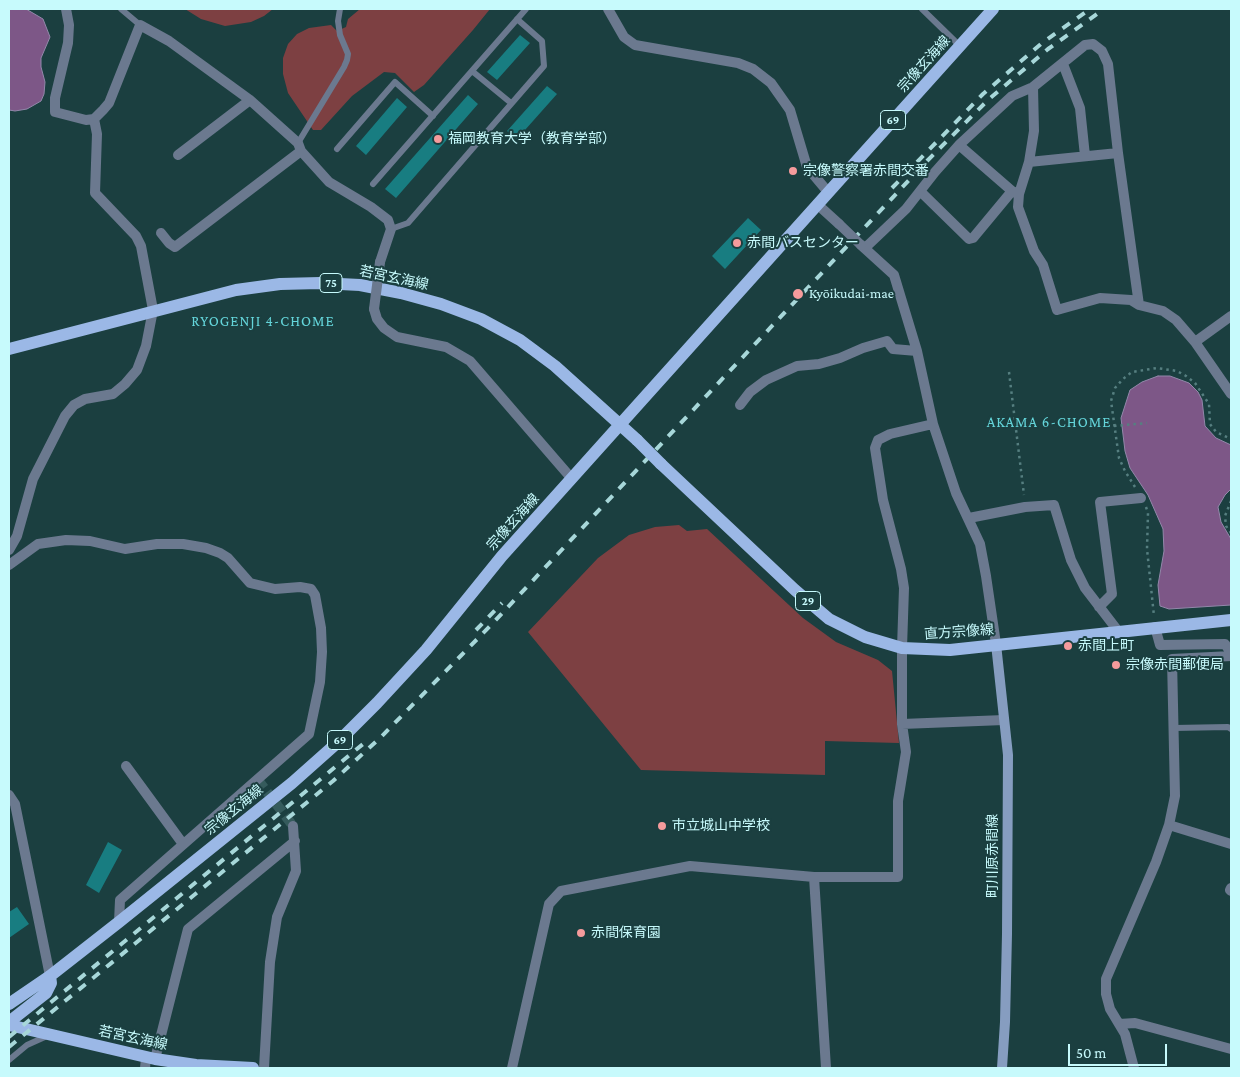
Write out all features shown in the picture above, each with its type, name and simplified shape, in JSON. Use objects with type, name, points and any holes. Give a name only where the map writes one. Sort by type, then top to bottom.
[{"type":"main road","name":"宗像玄海線","points":[[9,1004],[50,976],[120,922],[292,783],[337,743],[377,703],[426,650],[502,556],[993,9]]},
{"type":"main road","name":"若宮玄海線","points":[[9,349],[236,290],[280,284],[360,285],[401,293],[481,318],[520,340],[555,366],[621,424]]},
{"type":"main road","name":"直方宗像線","points":[[621,424],[795,590],[829,619],[865,637],[902,648],[950,650],[1231,620]]},
{"type":"main road","name":"町川原赤間線","points":[[996,644],[1008,755],[1007,924],[1002,1068]]},
{"type":"main road","points":[[9,1023],[46,993],[51,983],[50,976]]},
{"type":"main road","name":"若宮玄海線","points":[[9,1023],[49,1035],[102,1046],[149,1062],[253,1068]]},
{"type":"street","points":[[66,9],[69,25],[68,43],[55,98],[55,112],[86,120],[94,119],[109,103],[140,25],[169,41],[250,100],[299,147],[329,182],[371,207],[388,220],[391,229],[380,262],[374,309],[377,320],[384,328],[397,337],[446,347],[470,361],[572,479]]},
{"type":"street","points":[[608,9],[624,37],[635,45],[738,63],[753,69],[771,83],[790,110],[807,167],[828,192]]},
{"type":"street","points":[[863,247],[906,209],[959,145],[1012,96],[1033,87],[1085,45],[1093,44],[1102,50],[1108,64],[1139,305]]},
{"type":"street","points":[[1063,64],[1080,108],[1085,156]]},
{"type":"street","points":[[921,192],[969,239],[973,238],[1015,192],[1029,162],[1034,131],[1033,87]]},
{"type":"street","points":[[178,155],[250,100]]},
{"type":"street","points":[[9,550],[17,536],[33,478],[65,416],[74,405],[85,399],[112,394],[126,384],[137,370],[146,346],[154,310],[141,246],[136,236],[95,193],[97,134],[94,119]]},
{"type":"street","points":[[959,145],[1015,192],[1018,208],[1034,250],[1043,265],[1058,310],[1100,298],[1131,300],[1139,305],[1163,312],[1176,320],[1195,342],[1231,394]]},
{"type":"street","points":[[161,233],[175,247],[299,147]]},
{"type":"street","points":[[1029,162],[1118,153]]},
{"type":"street","points":[[817,204],[894,275],[917,351],[933,424],[956,493],[980,544],[996,644]]},
{"type":"street","points":[[1195,342],[1231,316]]},
{"type":"street","points":[[740,405],[750,392],[766,380],[797,366],[819,364],[887,341],[893,349],[917,351]]},
{"type":"street","points":[[512,1068],[549,904],[561,891],[690,866],[814,876],[898,877],[898,801],[906,752],[902,724],[904,588],[883,500],[875,448],[878,440],[890,434],[933,424]]},
{"type":"street","points":[[1099,607],[1112,594],[1100,502],[1141,498]]},
{"type":"street","points":[[969,518],[1025,507],[1054,505],[1071,560],[1085,588],[1118,631]]},
{"type":"street","points":[[9,565],[38,544],[66,540],[90,541],[125,549],[157,544],[183,544],[220,552],[228,558],[250,583],[275,589],[300,587],[310,589],[315,595],[321,628],[322,652],[320,682],[309,734],[120,900],[120,922]]},
{"type":"street","points":[[1134,1068],[1125,1034],[1110,1009],[1106,994],[1106,980],[1125,932],[1145,890],[1168,826],[1175,796],[1172,659],[1231,655],[1225,644],[1160,645],[1155,627]]},
{"type":"street","points":[[902,724],[1004,720]]},
{"type":"street","points":[[126,766],[184,844]]},
{"type":"street","points":[[9,795],[15,804],[50,976]]},
{"type":"street","points":[[264,1068],[270,962],[277,917],[296,871],[293,826]]},
{"type":"street","points":[[1168,826],[1231,844]]},
{"type":"street","points":[[149,1062],[188,930],[295,841]]},
{"type":"street","points":[[814,876],[826,1068]]},
{"type":"street","points":[[1119,1024],[1135,1023],[1231,1049]]},
{"type":"lane","points":[[121,9],[140,25]]},
{"type":"lane","points":[[299,147],[348,60],[348,54],[340,36],[338,21],[340,9]]},
{"type":"lane","points":[[373,184],[526,9]]},
{"type":"lane","points":[[922,9],[960,46]]},
{"type":"lane","points":[[391,229],[408,224],[544,66],[542,41],[517,19]]},
{"type":"lane","points":[[472,71],[511,103]]},
{"type":"lane","points":[[337,148],[394,82],[433,116]]},
{"type":"lane","points":[[1174,728],[1228,727],[1231,729]]},
{"type":"lane","points":[[9,1060],[27,1045],[49,1035]]},
{"type":"path","points":[[1155,627],[1147,550],[1148,513],[1119,458],[1111,401],[1115,388],[1132,372],[1157,368],[1177,371],[1195,383],[1209,404],[1210,424],[1216,432],[1231,439]]},
{"type":"path","points":[[1009,372],[1025,507]]},
{"type":"path","points":[[1114,426],[1147,423]]},
{"type":"path","points":[[1231,501],[1225,516],[1226,526],[1231,534]]},
{"type":"shaded area","points":[[9,9],[26,9],[43,19],[50,37],[41,58],[45,82],[41,101],[27,109],[15,111],[9,110]]},
{"type":"shaded area","points":[[185,9],[273,9],[251,22],[225,26],[201,19]]},
{"type":"shaded area","points":[[360,9],[490,9],[424,85],[414,92],[395,73],[384,72],[352,96],[321,130],[313,130],[288,93],[283,74],[283,58],[288,44],[297,34],[309,28],[331,25],[337,31],[346,27],[348,19]]},
{"type":"shaded area","points":[[1158,376],[1170,376],[1189,383],[1198,392],[1202,400],[1205,426],[1216,438],[1231,445],[1231,489],[1218,507],[1221,522],[1231,539],[1231,605],[1169,609],[1160,606],[1158,585],[1164,551],[1163,529],[1148,495],[1130,468],[1125,451],[1121,418],[1130,390],[1142,382]]},
{"type":"shaded area","points":[[679,525],[687,531],[707,529],[803,618],[836,642],[878,660],[892,671],[899,743],[825,741],[825,775],[641,770],[528,632],[598,558],[629,535],[655,527]]},
{"type":"building","points":[[520,35],[530,43],[497,80],[487,72]]},
{"type":"building","points":[[547,86],[557,94],[517,139],[507,131]]},
{"type":"building","points":[[468,95],[478,104],[396,198],[385,189]]},
{"type":"building","points":[[397,98],[407,107],[366,155],[356,146]]},
{"type":"building","name":"赤間バスセンター","points":[[748,218],[761,230],[725,269],[712,256]]},
{"type":"building","points":[[108,842],[122,850],[99,893],[86,885]]},
{"type":"building","points":[[17,907],[29,924],[9,938],[9,912]]},
{"type":"tunnel","points":[[258,780],[293,826]]},
{"type":"railway","points":[[892,188],[983,94],[1042,43],[1090,9]]},
{"type":"railway","points":[[9,1047],[333,781],[381,737],[492,624],[927,161],[988,100],[1048,49],[1104,9]]},
{"type":"railway","points":[[476,630],[502,603]]},
{"type":"railway","points":[[9,1037],[363,744]]},
{"type":"place","name":"福岡教育大学（教育学部）","points":[[438,139]]},
{"type":"place","name":"宗像警察署赤間交番","points":[[793,171]]},
{"type":"place","name":"赤間バスセンター","points":[[737,243]]},
{"type":"place","name":"Kyōikudai-mae","points":[[798,294]]},
{"type":"place","name":"赤間上町","points":[[1068,646]]},
{"type":"place","name":"宗像赤間郵便局","points":[[1116,665]]},
{"type":"place","name":"市立城山中学校","points":[[662,826]]},
{"type":"place","name":"赤間保育園","points":[[581,933]]},
{"type":"district","name":"RYOGENJI 4-CHOME","points":[[263,321]]},
{"type":"district","name":"AKAMA 6-CHOME","points":[[1049,422]]}]
